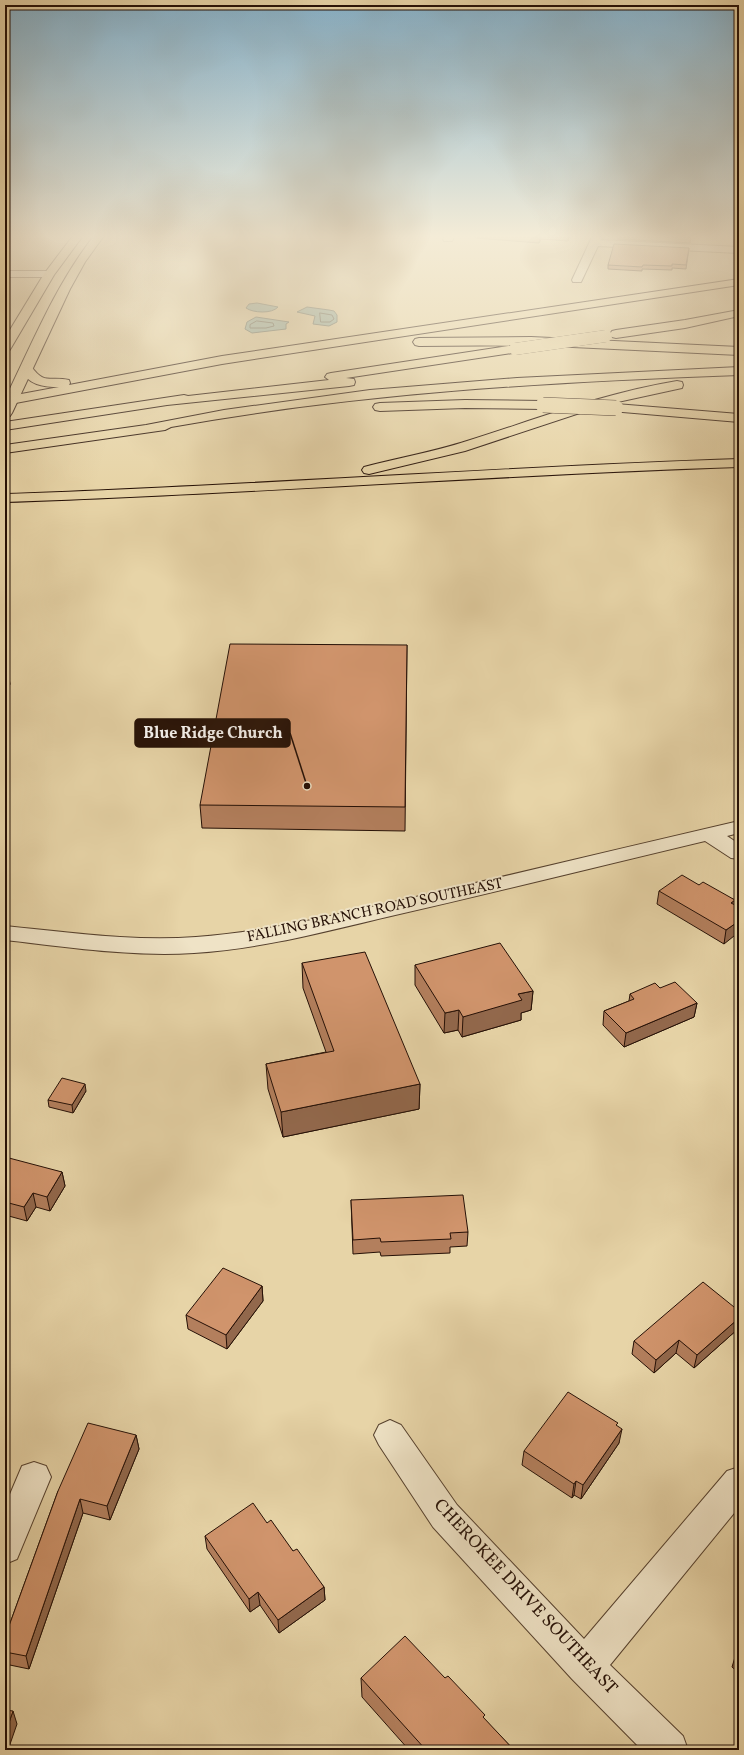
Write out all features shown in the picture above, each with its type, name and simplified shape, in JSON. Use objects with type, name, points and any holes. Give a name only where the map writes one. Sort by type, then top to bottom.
[{"type":"main road","points":[[5,348],[22,319]]},
{"type":"main road","points":[[5,413],[8,400],[27,369],[50,319]]},
{"type":"main road","points":[[8,400],[127,377],[497,319]]},
{"type":"main road","points":[[5,426],[685,324],[710,319]]},
{"type":"main road","points":[[286,351],[389,343],[484,340],[604,343],[739,351]]},
{"type":"main road","points":[[543,368],[739,360]]},
{"type":"main road","points":[[27,369],[30,376],[34,379],[51,383],[69,383],[127,377]]},
{"type":"main road","points":[[151,427],[216,414],[402,391],[566,379],[739,372]]},
{"type":"main road","points":[[169,402],[313,385],[432,374]]},
{"type":"main road","points":[[264,487],[350,474],[434,456],[559,414],[622,395],[667,386],[739,376]]},
{"type":"main road","points":[[5,449],[151,427],[268,415],[366,408],[465,404],[543,405],[616,408],[739,418]]},
{"type":"main road","points":[[5,498],[264,487],[592,468],[739,463]]},
{"type":"main road","points":[[5,506],[51,497]]},
{"type":"street","name":"FALLING BRANCH ROAD SOUTHEAST","points":[[5,933],[137,946],[196,945],[255,937],[309,927],[456,895],[739,827]]},
{"type":"street","points":[[708,834],[739,853]]},
{"type":"street","name":"CHEROKEE DRIVE SOUTHEAST","points":[[390,1435],[445,1516],[585,1666],[670,1750]]},
{"type":"street","points":[[5,1547],[34,1477]]},
{"type":"street","points":[[585,1666],[739,1482]]},
{"type":"water","points":[[253,319],[269,319],[289,322],[286,324],[286,329],[252,333],[245,329],[247,322]]},
{"type":"water","points":[[314,319],[337,319],[337,322],[329,326],[313,324]]},
{"type":"building","points":[[230,644],[407,645],[405,807],[200,805]]},
{"type":"building","points":[[5,678],[9,678],[5,688]]},
{"type":"building","points":[[682,875],[699,885],[703,882],[735,900],[731,903],[739,907],[739,921],[726,930],[659,891]]},
{"type":"building","points":[[500,943],[533,991],[518,994],[522,1000],[463,1017],[459,1010],[445,1013],[415,965]]},
{"type":"building","points":[[365,952],[420,1084],[281,1112],[266,1064],[334,1051],[302,963]]},
{"type":"building","points":[[675,982],[697,1003],[626,1033],[604,1011],[634,999],[630,994],[655,983],[660,988]]},
{"type":"building","points":[[62,1078],[85,1084],[72,1105],[48,1100]]},
{"type":"building","points":[[9,1158],[62,1172],[47,1197],[33,1193],[24,1207],[5,1202],[5,1163]]},
{"type":"building","points":[[463,1195],[468,1232],[450,1233],[451,1239],[381,1242],[380,1238],[353,1240],[351,1200]]},
{"type":"building","points":[[223,1268],[262,1286],[226,1335],[186,1315]]},
{"type":"building","points":[[703,1282],[739,1311],[739,1318],[697,1355],[679,1340],[656,1360],[634,1341]]},
{"type":"building","points":[[568,1392],[618,1423],[616,1425],[622,1429],[583,1485],[576,1481],[574,1484],[524,1451]]},
{"type":"building","points":[[88,1423],[136,1435],[107,1506],[80,1499],[26,1656],[5,1652],[5,1637],[58,1491]]},
{"type":"building","points":[[253,1503],[267,1523],[271,1520],[293,1551],[297,1549],[324,1587],[278,1620],[258,1592],[249,1599],[205,1536]]},
{"type":"building","points":[[405,1636],[445,1678],[448,1676],[485,1715],[483,1717],[514,1750],[426,1750],[361,1678]]},
{"type":"building","points":[[5,1710],[13,1711],[5,1734]]},
{"type":"place","name":"Blue Ridge Church","points":[[307,786]]}]
